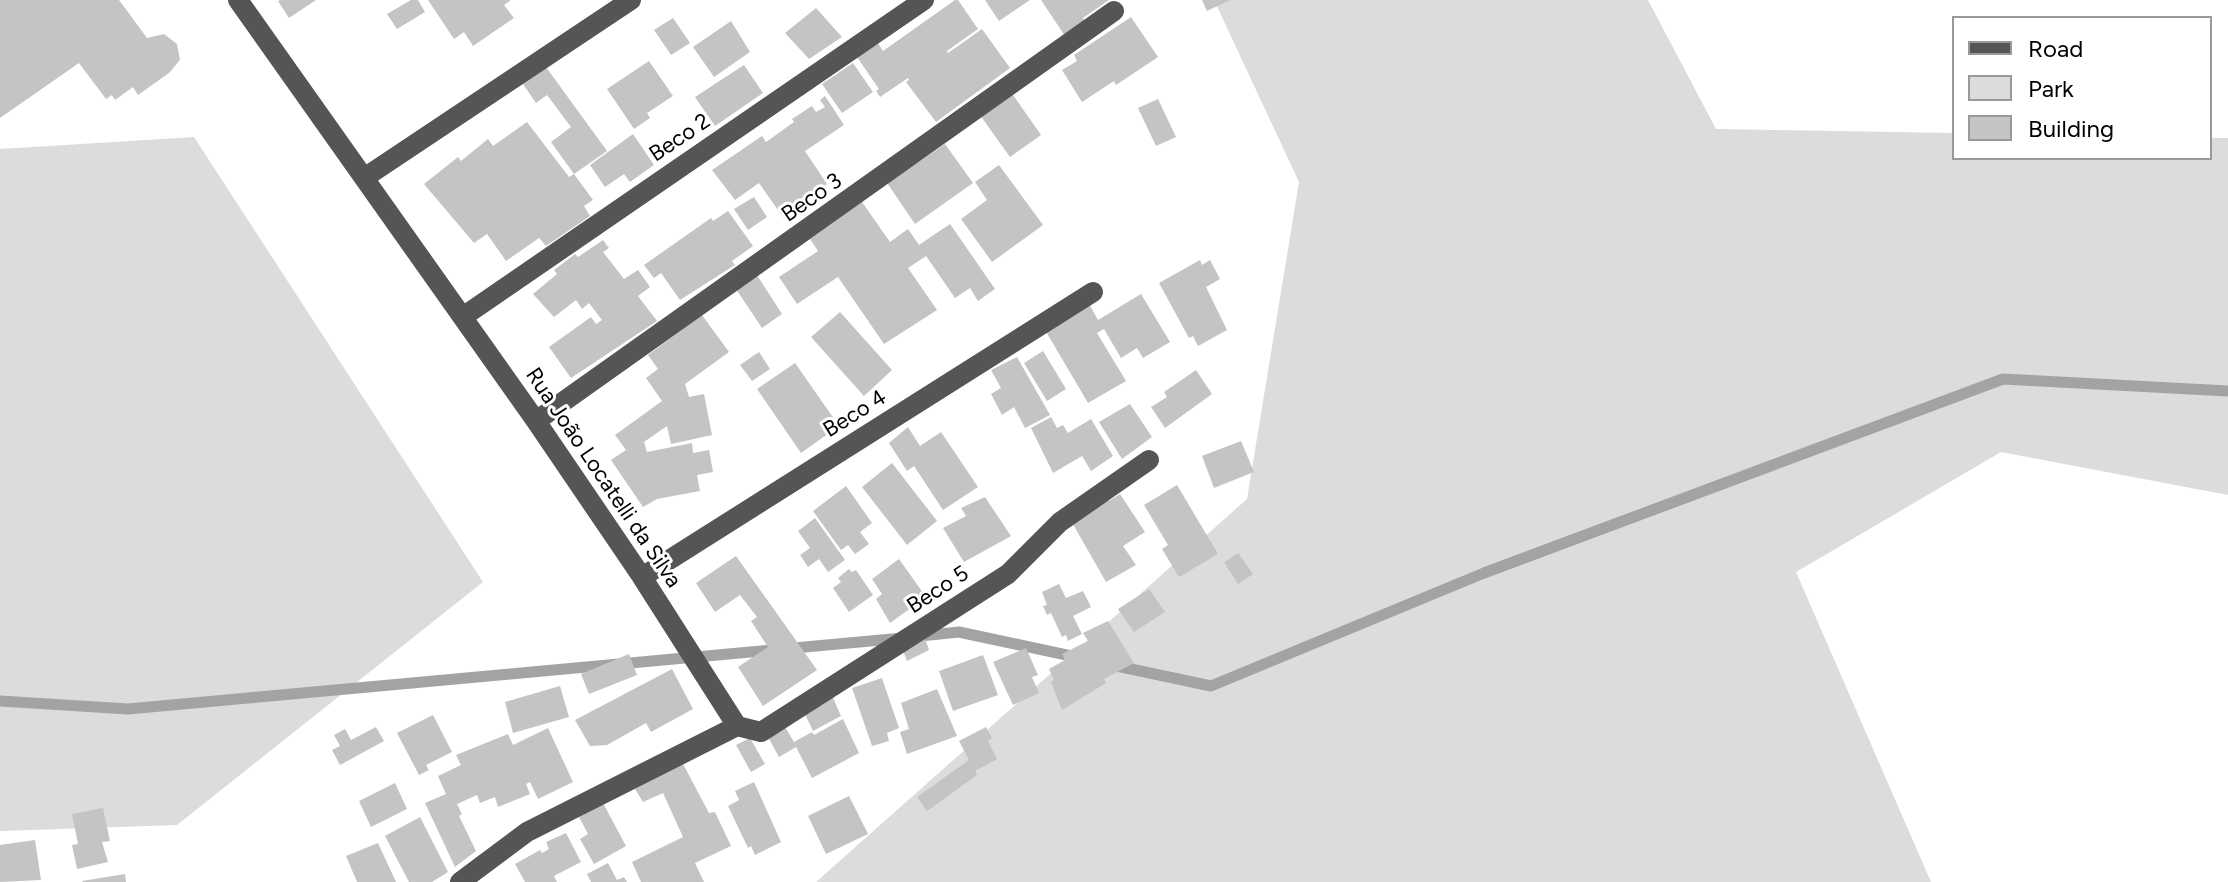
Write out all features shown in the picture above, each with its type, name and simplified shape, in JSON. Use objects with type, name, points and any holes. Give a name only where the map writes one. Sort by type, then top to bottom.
[{"type":"street","name":"Rua João Locatelli da Silva","points":[[238,0],[464,316],[642,577],[737,726]]},
{"type":"street","points":[[364,178],[631,0]]},
{"type":"street","name":"Beco 2","points":[[464,316],[924,0]]},
{"type":"street","name":"Beco 3","points":[[536,421],[1114,11]]},
{"type":"street","name":"Beco 4","points":[[642,577],[1093,292]]},
{"type":"street","name":"Beco 5","points":[[737,726],[761,732],[1008,574],[1060,522],[1149,460]]},
{"type":"street","points":[[460,882],[527,832],[737,726]]},
{"type":"green space","points":[[1214,0],[1648,0],[1716,129],[1952,133],[1952,160],[2212,160],[2212,138],[2228,138],[2228,495],[2001,452],[1796,572],[1931,882],[816,882],[1247,499],[1299,182]]},
{"type":"green space","points":[[194,137],[483,582],[177,825],[0,831],[0,149]]},
{"type":"building","points":[[0,0],[119,0],[147,38],[164,34],[177,44],[180,60],[169,73],[138,95],[133,87],[115,100],[112,95],[106,99],[79,63],[0,118]]},
{"type":"building","points":[[280,0],[316,0],[289,18]]},
{"type":"building","points":[[411,0],[418,0],[425,12],[397,29],[387,14]]},
{"type":"building","points":[[428,0],[511,0],[504,5],[514,18],[473,46],[464,32],[454,39]]},
{"type":"building","points":[[955,0],[978,29],[948,53],[982,29],[1010,68],[936,122],[906,82],[908,78],[880,97],[876,91],[879,89],[857,57],[878,43],[883,51]]},
{"type":"building","points":[[985,0],[1030,0],[999,21]]},
{"type":"building","points":[[1041,0],[1109,0],[1083,18],[1085,22],[1065,36]]},
{"type":"building","points":[[1202,0],[1230,0],[1207,11]]},
{"type":"building","points":[[816,8],[842,37],[809,59],[785,33]]},
{"type":"building","points":[[1131,17],[1158,57],[1116,85],[1114,81],[1082,102],[1062,70],[1077,61],[1074,55]]},
{"type":"building","points":[[673,18],[690,43],[671,55],[654,30]]},
{"type":"building","points":[[731,21],[750,52],[714,77],[693,47]]},
{"type":"building","points":[[649,61],[673,96],[647,113],[650,118],[634,129],[607,89]]},
{"type":"building","points":[[853,63],[873,92],[842,113],[822,84]]},
{"type":"building","points":[[744,65],[763,93],[715,126],[695,97]]},
{"type":"building","points":[[546,67],[607,151],[574,174],[551,142],[571,127],[547,95],[536,103],[523,84]]},
{"type":"building","points":[[1011,92],[1041,135],[1010,157],[980,115]]},
{"type":"building","points":[[825,96],[844,125],[805,151],[827,184],[803,201],[806,205],[785,220],[759,183],[735,200],[712,170],[762,136],[766,142],[812,106],[816,112],[825,107],[820,100]]},
{"type":"building","points":[[1158,99],[1176,137],[1156,146],[1138,108]]},
{"type":"building","points":[[527,122],[569,177],[574,174],[593,200],[584,206],[590,216],[546,246],[539,238],[506,261],[487,234],[474,243],[424,184],[458,157],[461,161],[488,139],[493,146]]},
{"type":"building","points":[[633,134],[654,165],[630,182],[624,174],[605,187],[590,165]]},
{"type":"building","points":[[945,144],[973,183],[915,224],[885,180],[908,164],[910,168]]},
{"type":"building","points":[[999,165],[1043,225],[992,262],[961,219],[987,200],[975,182]]},
{"type":"building","points":[[754,197],[767,217],[748,230],[734,209]]},
{"type":"building","points":[[862,202],[890,242],[908,229],[919,245],[950,224],[995,289],[978,301],[970,288],[955,298],[926,256],[908,268],[937,310],[884,344],[838,277],[797,304],[779,277],[818,251],[810,239]]},
{"type":"building","points":[[728,211],[753,246],[732,261],[735,265],[680,300],[661,273],[654,278],[644,265],[711,218],[713,221]]},
{"type":"building","points":[[603,240],[609,248],[603,252],[624,279],[638,270],[650,287],[638,296],[657,321],[571,378],[549,347],[591,317],[596,324],[602,320],[589,303],[582,309],[576,300],[554,317],[533,294],[557,274],[554,270],[575,254],[578,257]]},
{"type":"building","points":[[1200,260],[1202,265],[1210,260],[1220,279],[1206,287],[1227,330],[1198,346],[1193,336],[1189,338],[1159,283]]},
{"type":"building","points":[[755,272],[782,314],[762,328],[734,286]]},
{"type":"building","points":[[1141,294],[1170,342],[1143,358],[1137,348],[1121,358],[1104,329],[1097,333],[1126,381],[1088,403],[1045,330],[1088,302],[1098,320]]},
{"type":"building","points":[[840,312],[892,370],[864,396],[811,337]]},
{"type":"building","points":[[702,315],[729,352],[685,384],[689,397],[704,394],[712,435],[671,444],[667,426],[644,442],[647,452],[692,443],[693,453],[709,450],[713,472],[697,475],[700,491],[657,499],[643,507],[611,460],[626,450],[615,435],[662,401],[646,378],[658,369],[648,355]]},
{"type":"building","points":[[1043,351],[1066,389],[1047,401],[1024,363]]},
{"type":"building","points":[[759,352],[770,369],[752,381],[740,365]]},
{"type":"building","points":[[1017,357],[1050,415],[1025,428],[1014,407],[1002,415],[991,394],[1001,388],[991,370]]},
{"type":"building","points":[[795,363],[839,426],[801,453],[757,389]]},
{"type":"building","points":[[1196,370],[1212,394],[1165,428],[1151,407],[1167,397],[1164,392]]},
{"type":"building","points":[[1130,404],[1152,437],[1122,459],[1099,422]]},
{"type":"building","points":[[1051,417],[1057,428],[1063,425],[1068,433],[1091,419],[1113,456],[1091,471],[1082,456],[1053,473],[1031,428]]},
{"type":"building","points":[[908,427],[920,446],[941,432],[978,487],[943,510],[914,466],[907,471],[889,443]]},
{"type":"building","points":[[1241,441],[1254,472],[1214,488],[1202,456]]},
{"type":"building","points":[[892,463],[937,521],[907,545],[862,487]]},
{"type":"building","points":[[1177,485],[1218,554],[1179,577],[1162,549],[1168,545],[1144,505]]},
{"type":"building","points":[[846,486],[872,523],[860,532],[869,544],[855,554],[848,545],[841,550],[813,511]]},
{"type":"building","points":[[1120,494],[1145,532],[1123,546],[1136,565],[1106,582],[1070,519]]},
{"type":"building","points":[[985,497],[1011,536],[964,562],[943,528],[966,516],[961,508]]},
{"type":"building","points":[[815,518],[845,560],[828,572],[819,559],[808,567],[800,555],[810,548],[798,531]]},
{"type":"building","points":[[1238,553],[1253,574],[1238,584],[1224,562]]},
{"type":"building","points":[[736,556],[817,670],[763,706],[738,667],[768,647],[751,621],[757,617],[740,595],[715,612],[696,583]]},
{"type":"building","points":[[899,559],[926,597],[890,623],[876,599],[882,594],[872,579]]},
{"type":"building","points":[[849,569],[852,572],[856,570],[873,595],[849,612],[833,588],[841,582],[838,578]]},
{"type":"building","points":[[1059,584],[1066,598],[1083,591],[1091,607],[1073,616],[1082,634],[1068,641],[1066,635],[1062,637],[1051,613],[1047,615],[1043,606],[1047,605],[1042,592]]},
{"type":"building","points":[[1149,589],[1165,612],[1134,632],[1118,609]]},
{"type":"building","points":[[1108,621],[1134,663],[1104,679],[1106,683],[1062,710],[1049,669],[1065,660],[1062,654],[1088,641],[1083,633]]},
{"type":"building","points":[[923,633],[929,650],[907,661],[901,645]]},
{"type":"building","points":[[1026,648],[1038,675],[1032,677],[1039,693],[1013,705],[993,662]]},
{"type":"building","points":[[629,654],[637,675],[589,694],[581,674]]},
{"type":"building","points":[[983,655],[998,695],[953,711],[939,671]]},
{"type":"building","points":[[672,669],[693,709],[651,732],[646,723],[607,745],[590,746],[575,720]]},
{"type":"building","points":[[882,678],[899,728],[887,733],[889,741],[872,746],[852,688]]},
{"type":"building","points":[[560,686],[569,717],[513,733],[505,702]]},
{"type":"building","points":[[937,689],[957,736],[907,754],[900,732],[909,729],[901,703]]},
{"type":"building","points":[[831,693],[841,716],[813,731],[803,710]]},
{"type":"building","points":[[433,715],[452,752],[426,765],[429,770],[419,775],[397,733]]},
{"type":"building","points":[[843,719],[859,753],[812,778],[796,747],[779,757],[768,737],[785,727],[794,742]]},
{"type":"building","points":[[376,727],[384,741],[340,765],[332,750],[340,746],[334,735],[345,729],[351,740]]},
{"type":"building","points":[[986,727],[992,738],[988,741],[997,759],[975,771],[977,775],[927,811],[917,797],[969,760],[959,741]]},
{"type":"building","points":[[548,728],[573,782],[538,799],[530,782],[526,784],[530,794],[498,807],[495,797],[480,803],[477,795],[457,804],[462,814],[459,816],[476,851],[455,867],[425,803],[446,794],[438,776],[461,765],[456,755],[508,734],[513,745]]},
{"type":"building","points":[[750,738],[765,764],[751,772],[736,745]]},
{"type":"building","points":[[682,762],[709,813],[715,812],[731,846],[695,863],[704,882],[641,882],[632,862],[683,837],[663,793],[643,802],[635,789]]},
{"type":"building","points":[[754,782],[781,842],[755,855],[751,846],[748,848],[728,806],[739,800],[735,791]]},
{"type":"building","points":[[395,783],[407,809],[371,827],[359,801]]},
{"type":"building","points":[[849,796],[868,834],[826,854],[808,816]]},
{"type":"building","points":[[603,803],[626,846],[594,864],[580,839],[588,834],[579,817]]},
{"type":"building","points":[[103,808],[110,841],[102,842],[108,862],[77,869],[72,845],[78,844],[72,814]]},
{"type":"building","points":[[420,817],[448,872],[432,882],[409,882],[385,836]]},
{"type":"building","points":[[566,833],[581,862],[554,876],[557,882],[525,882],[515,864],[540,850],[542,853],[549,849],[546,842]]},
{"type":"building","points":[[35,840],[41,880],[0,882],[0,845]]},
{"type":"building","points":[[378,843],[396,882],[357,882],[346,856]]},
{"type":"building","points":[[608,863],[617,880],[624,877],[627,882],[591,882],[587,874]]},
{"type":"building","points":[[125,874],[126,882],[82,881]]},
{"type":"waterway","points":[[1112,665],[1211,686],[1484,573],[2003,379],[2228,391]]},
{"type":"waterway","points":[[920,636],[959,632],[1076,657]]},
{"type":"waterway","points":[[0,701],[128,709],[903,638]]}]
